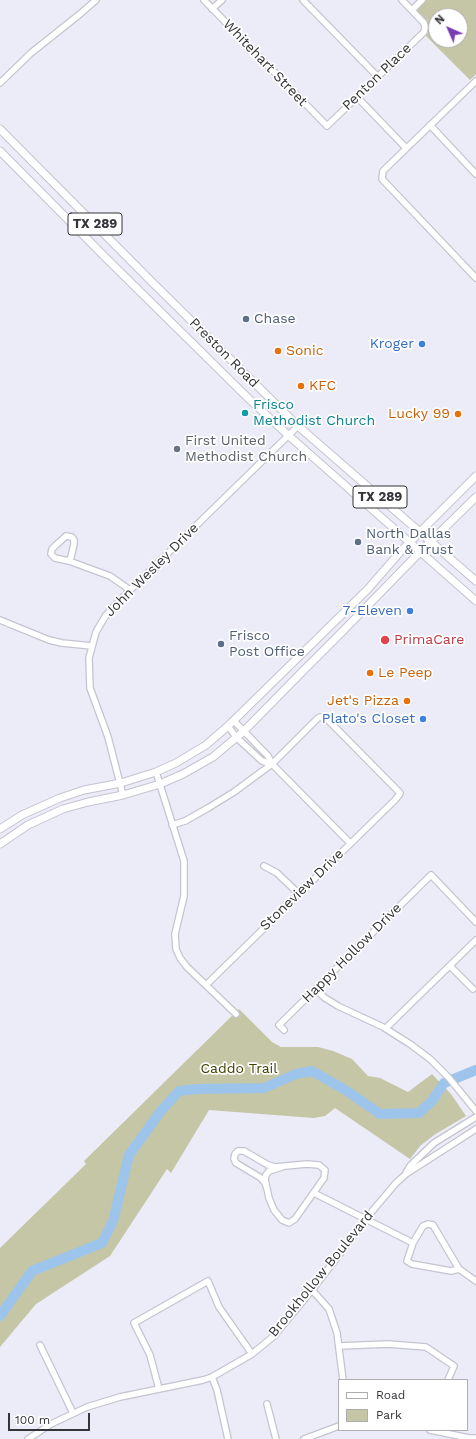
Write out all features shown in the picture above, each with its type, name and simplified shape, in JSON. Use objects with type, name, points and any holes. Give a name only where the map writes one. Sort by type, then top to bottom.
[{"type":"main road","name":"Preston Road","points":[[0,129],[298,426],[476,581]]},
{"type":"main road","name":"Preston Road","points":[[0,151],[219,370],[288,435],[476,601]]},
{"type":"main road","points":[[0,829],[22,815],[60,798],[84,790],[121,783],[156,772],[192,754],[206,745],[234,721],[332,625],[368,589],[409,543],[476,476]]},
{"type":"main road","points":[[0,844],[28,825],[63,809],[123,795],[160,784],[184,774],[213,757],[244,731],[476,497]]},
{"type":"main road","points":[[332,625],[340,634]]},
{"type":"main road","points":[[291,665],[300,674]]},
{"type":"main road","points":[[30,811],[36,821]]},
{"type":"main road","points":[[22,815],[28,825]]},
{"type":"street","points":[[0,83],[31,53],[96,0]]},
{"type":"street","name":"Whitehart Street","points":[[204,0],[327,126]]},
{"type":"street","points":[[212,9],[222,0]]},
{"type":"street","points":[[303,0],[378,77]]},
{"type":"street","points":[[402,0],[412,10],[422,0]]},
{"type":"street","name":"Penton Place","points":[[327,126],[423,33],[425,28],[424,23],[412,10]]},
{"type":"street","points":[[476,81],[383,171],[382,179],[476,278]]},
{"type":"street","points":[[357,97],[406,148]]},
{"type":"street","points":[[430,125],[476,174]]},
{"type":"street","name":"John Wesley Drive","points":[[123,795],[108,737],[90,688],[89,658],[96,632],[101,622],[119,601],[298,426]]},
{"type":"street","points":[[69,562],[73,551],[74,540],[72,537],[66,536],[52,549],[51,554],[55,558],[110,576],[130,590]]},
{"type":"street","points":[[0,620],[62,644],[92,646]]},
{"type":"street","name":"Stoneview Drive","points":[[206,985],[399,796],[400,793],[327,720],[320,716],[272,764]]},
{"type":"street","points":[[234,721],[268,756],[272,764],[350,843]]},
{"type":"street","points":[[228,726],[236,738],[262,760],[272,764]]},
{"type":"street","points":[[172,825],[185,821],[208,808],[234,792],[272,764]]},
{"type":"street","points":[[156,772],[184,861],[184,896],[175,934],[176,949],[180,958],[236,1014]]},
{"type":"street","points":[[264,866],[277,873],[298,894]]},
{"type":"street","name":"Happy Hollow Drive","points":[[284,1030],[279,1025],[430,875],[476,922]]},
{"type":"street","points":[[386,1028],[476,940]]},
{"type":"street","points":[[450,966],[473,989]]},
{"type":"street","points":[[315,989],[325,998],[338,1006],[386,1028],[430,1059],[476,1111]]},
{"type":"street","name":"Brookhollow Boulevard","points":[[406,1174],[410,1166],[434,1144],[476,1117]]},
{"type":"street","name":"Brookhollow Boulevard","points":[[28,1439],[51,1424],[73,1413],[120,1396],[212,1377],[252,1354],[274,1336],[312,1290],[387,1193],[406,1174],[476,1130]]},
{"type":"street","points":[[238,1151],[244,1151],[270,1166],[282,1167],[307,1164],[319,1165],[325,1170],[324,1178],[294,1220],[287,1223],[282,1220],[274,1210],[265,1183],[260,1178],[236,1163],[234,1158],[238,1151]]},
{"type":"street","points":[[267,1190],[265,1178],[267,1172],[282,1167]]},
{"type":"street","points":[[314,1192],[413,1243]]},
{"type":"street","points":[[459,1269],[451,1271],[412,1264],[407,1261],[413,1243],[423,1226],[428,1224],[433,1225],[459,1269],[476,1281]]},
{"type":"street","points":[[159,1389],[150,1355],[134,1323],[208,1282],[219,1307],[252,1354]]},
{"type":"street","points":[[312,1290],[329,1309],[337,1333],[344,1379]]},
{"type":"street","points":[[339,1346],[388,1344],[426,1347],[454,1366],[448,1379]]},
{"type":"street","points":[[40,1345],[73,1413]]},
{"type":"street","points":[[212,1377],[217,1390],[228,1439]]},
{"type":"street","points":[[267,1404],[276,1439]]},
{"type":"street","points":[[304,1439],[338,1426]]},
{"type":"street","points":[[437,1431],[468,1438],[476,1438]]},
{"type":"green space","points":[[426,0],[476,0],[476,74],[470,80],[438,48],[468,48],[468,8],[428,8],[428,26],[418,13],[418,8]]},
{"type":"green space","points":[[428,26],[428,38],[425,35]]},
{"type":"green space","name":"Caddo Trail","points":[[239,1009],[272,1042],[281,1047],[318,1047],[333,1051],[352,1059],[368,1076],[380,1078],[408,1092],[432,1074],[451,1094],[466,1116],[434,1135],[420,1146],[410,1159],[335,1108],[325,1116],[314,1118],[209,1110],[171,1173],[167,1169],[110,1256],[36,1304],[0,1347],[0,1248],[86,1164],[84,1161]]},
{"type":"waterway","points":[[0,1316],[32,1271],[102,1243],[113,1221],[129,1155],[160,1112],[179,1091],[197,1089],[264,1088],[296,1074],[312,1071],[347,1091],[380,1114],[419,1113],[432,1101],[444,1083],[476,1070]]},
{"type":"place","name":"Chase","points":[[246,319]]},
{"type":"place","name":"Kroger","points":[[422,344]]},
{"type":"place","name":"Sonic","points":[[278,351]]},
{"type":"place","name":"KFC","points":[[301,386]]},
{"type":"place","name":"Frisco Methodist Church","points":[[245,413]]},
{"type":"place","name":"Lucky 99","points":[[458,414]]},
{"type":"place","name":"First United Methodist Church","points":[[177,449]]},
{"type":"place","name":"North Dallas Bank & Trust","points":[[358,542]]},
{"type":"place","name":"7-Eleven","points":[[410,611]]},
{"type":"place","name":"PrimaCare","points":[[385,640]]},
{"type":"place","name":"Frisco Post Office","points":[[221,644]]},
{"type":"place","name":"Le Peep","points":[[370,673]]},
{"type":"place","name":"Jet's Pizza","points":[[407,701]]},
{"type":"place","name":"Plato's Closet","points":[[423,719]]}]
